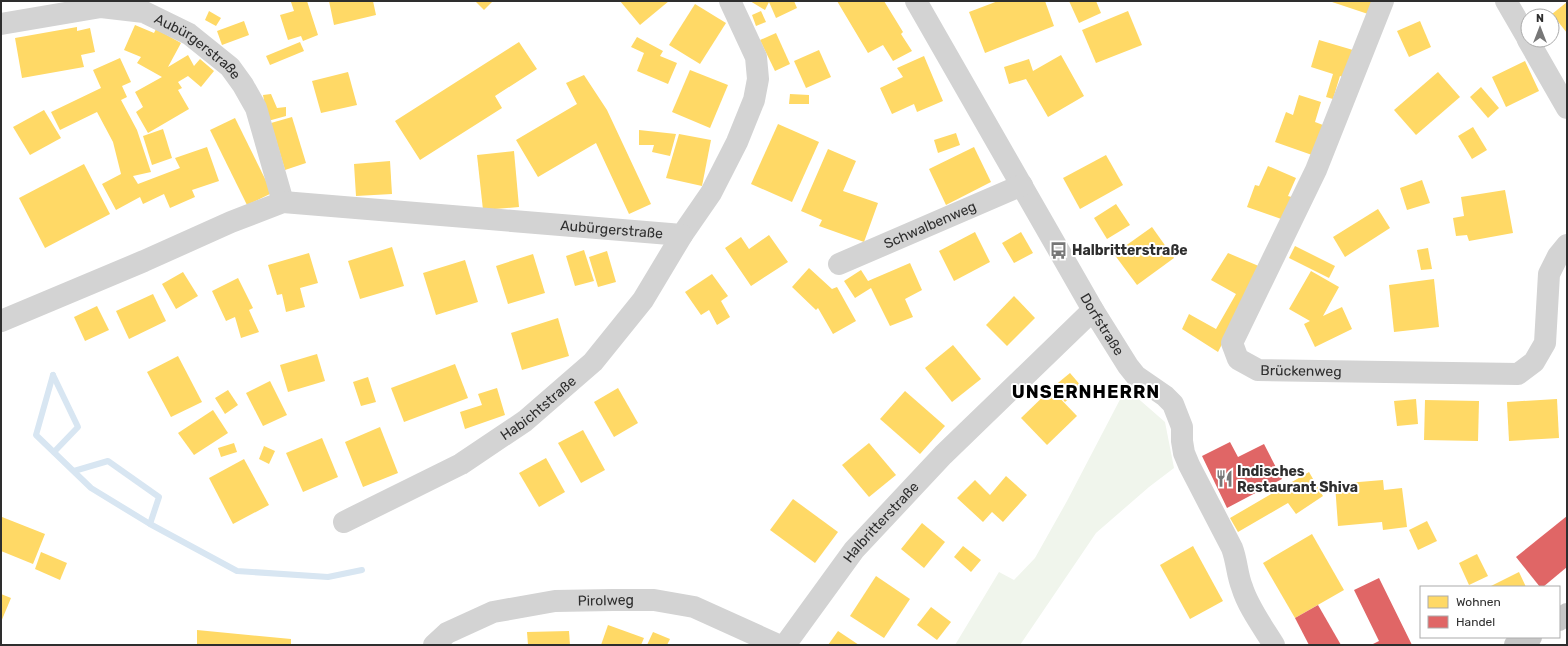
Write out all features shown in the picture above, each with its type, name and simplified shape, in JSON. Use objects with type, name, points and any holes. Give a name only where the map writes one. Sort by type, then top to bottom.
[{"type":"main road","points":[[1515,645],[1529,638]]},
{"type":"street","name":"Aubürgerstraße","points":[[1,321],[231,222],[283,202],[682,235],[714,187],[737,142],[756,93],[758,79],[756,57],[730,1]]},
{"type":"street","name":"Dorfstraße","points":[[916,1],[1093,310],[1128,366],[1136,376],[1165,396],[1173,404],[1182,427],[1183,447],[1189,465],[1232,548],[1246,596],[1274,645]]},
{"type":"street","name":"Brückenweg","points":[[1383,1],[1316,170],[1232,343],[1238,359],[1258,370],[1518,374],[1534,362],[1545,342],[1549,274],[1558,256],[1567,245]]},
{"type":"street","points":[[1506,1],[1520,26]]},
{"type":"street","name":"Aubürgerstraße","points":[[1,24],[101,7],[144,12],[189,34],[230,67],[243,85],[256,108],[283,202]]},
{"type":"street","points":[[1533,48],[1567,108]]},
{"type":"street","name":"Schwalbenweg","points":[[839,264],[1022,185]]},
{"type":"street","name":"Habichtstraße","points":[[344,522],[461,464],[525,421],[593,362],[643,300],[682,235]]},
{"type":"street","name":"Halbritterstraße","points":[[785,645],[854,550],[943,455],[1093,310]]},
{"type":"street","name":"Pirolweg","points":[[434,645],[447,633],[493,612],[555,601],[654,600],[694,607],[778,645]]},
{"type":"shaded area","points":[[1126,388],[1165,422],[1174,468],[1149,487],[1096,533],[1020,645],[955,645],[999,572],[1014,580],[1035,558],[1067,501]]},
{"type":"building: Wohnen","points":[[307,1],[318,35],[303,41],[301,36],[288,40],[280,15],[294,11],[291,2]]},
{"type":"building: Wohnen","points":[[329,1],[373,1],[376,15],[334,25]]},
{"type":"building: Wohnen","points":[[475,1],[493,1],[484,10]]},
{"type":"building: Wohnen","points":[[620,1],[669,1],[640,25]]},
{"type":"building: Wohnen","points":[[750,1],[794,1],[797,8],[776,18],[769,2],[765,10]]},
{"type":"building: Wohnen","points":[[837,1],[884,1],[903,32],[901,34],[912,51],[893,61],[883,45],[868,53]]},
{"type":"building: Wohnen","points":[[998,1],[1045,1],[1054,26],[985,53],[969,12]]},
{"type":"building: Wohnen","points":[[1069,1],[1096,1],[1101,13],[1079,23]]},
{"type":"building: Wohnen","points":[[1329,1],[1372,1],[1368,14]]},
{"type":"building: Wohnen","points":[[1567,2],[1567,33],[1560,24],[1560,8]]},
{"type":"building: Wohnen","points":[[695,4],[726,23],[700,64],[669,45]]},
{"type":"building: Wohnen","points":[[209,11],[221,18],[216,26],[205,20]]},
{"type":"building: Wohnen","points":[[761,11],[766,22],[756,26],[752,15]]},
{"type":"building: Wohnen","points":[[1128,11],[1142,45],[1096,63],[1082,30]]},
{"type":"building: Wohnen","points":[[244,21],[249,35],[222,45],[217,31]]},
{"type":"building: Wohnen","points":[[1420,21],[1431,47],[1409,57],[1397,31]]},
{"type":"building: Wohnen","points":[[135,25],[154,33],[156,29],[181,43],[168,67],[188,55],[194,66],[200,59],[214,71],[201,87],[188,76],[178,82],[182,88],[178,90],[189,109],[148,133],[136,112],[143,107],[135,92],[162,77],[137,63],[141,57],[124,50]]},
{"type":"building: Wohnen","points":[[77,27],[77,31],[90,28],[95,52],[81,55],[84,67],[22,78],[15,38]]},
{"type":"building: Wohnen","points":[[776,33],[790,64],[775,71],[760,40]]},
{"type":"building: Wohnen","points":[[637,37],[663,51],[660,56],[677,63],[668,84],[637,71],[644,53],[631,47]]},
{"type":"building: Wohnen","points":[[1319,40],[1353,50],[1345,78],[1340,76],[1333,99],[1326,97],[1333,74],[1311,67]]},
{"type":"building: Wohnen","points":[[300,42],[304,51],[270,65],[266,56]]},
{"type":"building: Wohnen","points":[[519,42],[537,69],[495,96],[502,108],[420,160],[395,121]]},
{"type":"building: Wohnen","points":[[819,50],[831,77],[806,88],[794,61]]},
{"type":"building: Wohnen","points":[[1061,55],[1084,96],[1048,117],[1026,79],[1009,84],[1004,67],[1029,59],[1033,71]]},
{"type":"building: Wohnen","points":[[924,56],[943,101],[917,112],[914,104],[892,114],[880,88],[903,77],[897,68]]},
{"type":"building: Wohnen","points":[[120,58],[131,82],[122,86],[127,97],[121,100],[137,130],[151,172],[133,176],[138,184],[180,168],[175,158],[207,147],[219,181],[192,190],[195,197],[170,208],[164,194],[143,204],[140,197],[116,210],[102,184],[121,174],[113,142],[97,112],[60,130],[51,112],[101,88],[93,70]]},
{"type":"building: Wohnen","points":[[1525,61],[1539,91],[1506,107],[1492,77]]},
{"type":"building: Wohnen","points":[[690,70],[728,85],[710,128],[672,112]]},
{"type":"building: Wohnen","points":[[348,72],[357,105],[321,113],[312,81]]},
{"type":"building: Wohnen","points":[[1438,72],[1460,97],[1416,135],[1394,110]]},
{"type":"building: Wohnen","points":[[584,75],[607,110],[651,204],[629,214],[596,143],[538,177],[516,140],[577,104],[566,83]]},
{"type":"building: Wohnen","points":[[1481,87],[1499,108],[1488,118],[1470,97]]},
{"type":"building: Wohnen","points":[[271,94],[277,108],[286,107],[286,116],[268,121],[263,95]]},
{"type":"building: Wohnen","points":[[790,94],[809,95],[809,104],[789,104]]},
{"type":"building: Wohnen","points":[[1299,95],[1321,102],[1315,122],[1323,125],[1312,155],[1275,142],[1286,112],[1293,115]]},
{"type":"building: Wohnen","points":[[44,110],[61,138],[30,155],[13,127]]},
{"type":"building: Wohnen","points":[[292,117],[306,163],[285,170],[271,123]]},
{"type":"building: Wohnen","points":[[235,118],[272,193],[247,205],[210,130]]},
{"type":"building: Wohnen","points":[[778,124],[819,142],[792,202],[751,184]]},
{"type":"building: Wohnen","points":[[1473,127],[1487,150],[1472,159],[1458,136]]},
{"type":"building: Wohnen","points":[[163,129],[172,158],[152,165],[143,136]]},
{"type":"building: Wohnen","points":[[639,130],[676,134],[670,156],[652,152],[654,145],[639,145]]},
{"type":"building: Wohnen","points":[[956,133],[960,145],[938,153],[934,140]]},
{"type":"building: Wohnen","points":[[679,134],[711,140],[702,186],[666,178]]},
{"type":"building: Wohnen","points":[[974,147],[991,182],[946,205],[929,169]]},
{"type":"building: Wohnen","points":[[828,149],[856,161],[843,191],[878,203],[864,242],[819,226],[822,220],[801,211]]},
{"type":"building: Wohnen","points":[[514,151],[519,207],[483,210],[477,155]]},
{"type":"building: Wohnen","points":[[1106,155],[1123,185],[1080,209],[1063,178]]},
{"type":"building: Wohnen","points":[[390,161],[392,194],[356,196],[354,164]]},
{"type":"building: Wohnen","points":[[84,164],[110,214],[45,248],[19,198]]},
{"type":"building: Wohnen","points":[[1268,166],[1296,178],[1288,196],[1295,198],[1284,220],[1247,207],[1255,185],[1259,186]]},
{"type":"building: Wohnen","points":[[1422,180],[1430,203],[1407,210],[1400,188]]},
{"type":"building: Wohnen","points":[[1505,190],[1513,233],[1469,241],[1467,235],[1456,236],[1453,218],[1464,216],[1461,197]]},
{"type":"building: Wohnen","points":[[1116,204],[1130,225],[1107,239],[1094,218]]},
{"type":"building: Wohnen","points":[[1378,209],[1390,228],[1345,257],[1333,237]]},
{"type":"building: Wohnen","points":[[1152,227],[1174,258],[1137,285],[1114,254]]},
{"type":"building: Wohnen","points":[[975,232],[990,262],[954,281],[939,251]]},
{"type":"building: Wohnen","points":[[1021,232],[1033,253],[1014,263],[1002,243]]},
{"type":"building: Wohnen","points":[[769,235],[788,262],[751,286],[725,248],[741,237],[749,249]]},
{"type":"building: Wohnen","points":[[1295,246],[1335,266],[1329,278],[1289,258]]},
{"type":"building: Wohnen","points":[[392,247],[404,286],[360,299],[348,261]]},
{"type":"building: Wohnen","points":[[1428,248],[1432,269],[1421,270],[1417,250]]},
{"type":"building: Wohnen","points":[[584,250],[594,281],[575,286],[566,256]]},
{"type":"building: Wohnen","points":[[607,251],[616,282],[598,287],[589,257]]},
{"type":"building: Wohnen","points":[[309,253],[318,283],[300,288],[305,307],[286,312],[282,294],[277,295],[268,265]]},
{"type":"building: Wohnen","points":[[1228,253],[1261,267],[1218,352],[1182,329],[1189,314],[1216,329],[1236,294],[1211,280]]},
{"type":"building: Wohnen","points":[[533,254],[545,293],[508,304],[496,266]]},
{"type":"building: Wohnen","points":[[465,260],[478,302],[436,315],[423,273]]},
{"type":"building: Wohnen","points":[[910,263],[922,290],[905,299],[913,317],[890,326],[871,288],[855,298],[844,281],[861,270],[868,281]]},
{"type":"building: Wohnen","points":[[809,268],[832,289],[837,287],[856,321],[833,334],[818,308],[816,310],[792,287]]},
{"type":"building: Wohnen","points":[[1311,271],[1339,287],[1323,316],[1342,307],[1352,329],[1315,347],[1304,324],[1310,321],[1289,309]]},
{"type":"building: Wohnen","points":[[183,272],[198,296],[176,309],[162,284]]},
{"type":"building: Wohnen","points":[[712,274],[728,296],[721,301],[730,317],[717,325],[709,310],[701,315],[685,292]]},
{"type":"building: Wohnen","points":[[238,278],[253,308],[249,310],[259,332],[241,338],[235,317],[226,321],[212,291]]},
{"type":"building: Wohnen","points":[[1434,279],[1439,327],[1394,332],[1389,285]]},
{"type":"building: Wohnen","points":[[153,294],[166,321],[129,339],[116,311]]},
{"type":"building: Wohnen","points":[[1014,296],[1035,318],[1007,346],[986,325]]},
{"type":"building: Wohnen","points":[[97,306],[109,330],[85,341],[74,317]]},
{"type":"building: Wohnen","points":[[558,318],[569,356],[522,370],[511,333]]},
{"type":"building: Wohnen","points":[[953,345],[981,379],[952,402],[925,368]]},
{"type":"building: Wohnen","points":[[317,354],[325,381],[288,392],[280,365]]},
{"type":"building: Wohnen","points":[[178,356],[202,402],[171,417],[147,372]]},
{"type":"building: Wohnen","points":[[455,364],[468,398],[404,422],[391,388]]},
{"type":"building: Wohnen","points":[[1070,373],[1082,387],[1065,402],[1053,387]]},
{"type":"building: Wohnen","points":[[368,377],[376,402],[361,406],[353,382]]},
{"type":"building: Wohnen","points":[[270,381],[287,415],[263,426],[246,393]]},
{"type":"building: Wohnen","points":[[497,388],[505,415],[465,429],[460,412],[482,405],[478,394]]},
{"type":"building: Wohnen","points":[[618,388],[638,423],[614,437],[594,402]]},
{"type":"building: Wohnen","points":[[1051,389],[1077,416],[1047,445],[1021,418]]},
{"type":"building: Wohnen","points":[[228,390],[238,405],[225,414],[215,398]]},
{"type":"building: Wohnen","points":[[905,391],[945,426],[920,454],[880,419]]},
{"type":"building: Wohnen","points":[[1416,399],[1418,424],[1397,426],[1394,401]]},
{"type":"building: Wohnen","points":[[1557,399],[1559,438],[1509,441],[1507,402]]},
{"type":"building: Wohnen","points":[[1425,400],[1479,401],[1478,441],[1424,440]]},
{"type":"building: Wohnen","points":[[213,410],[228,433],[194,455],[178,433]]},
{"type":"building: Wohnen","points":[[380,427],[398,473],[363,487],[345,442]]},
{"type":"building: Wohnen","points":[[583,430],[605,470],[581,483],[558,443]]},
{"type":"building: Wohnen","points":[[322,438],[338,477],[303,492],[286,453]]},
{"type":"building: Wohnen","points":[[234,443],[237,452],[221,457],[218,448]]},
{"type":"building: Wohnen","points":[[869,443],[896,475],[869,497],[842,465]]},
{"type":"building: Wohnen","points":[[264,446],[275,451],[269,464],[259,459]]},
{"type":"building: Wohnen","points":[[546,458],[565,492],[539,507],[519,473]]},
{"type":"building: Wohnen","points":[[244,459],[269,505],[233,524],[209,478]]},
{"type":"building: Wohnen","points":[[1309,472],[1323,496],[1296,514],[1288,503],[1238,532],[1230,518]]},
{"type":"building: Wohnen","points":[[1006,476],[1027,495],[1003,522],[992,512],[983,522],[957,498],[975,480],[990,495]]},
{"type":"building: Wohnen","points":[[1383,480],[1384,490],[1402,488],[1407,527],[1383,530],[1382,522],[1338,526],[1335,484]]},
{"type":"building: Wohnen","points":[[793,499],[838,532],[815,563],[770,530]]},
{"type":"building: Wohnen","points":[[2,517],[45,534],[33,564],[1,551]]},
{"type":"building: Wohnen","points":[[1427,521],[1437,541],[1418,550],[1409,530]]},
{"type":"building: Wohnen","points":[[922,523],[945,542],[924,568],[901,549]]},
{"type":"building: Wohnen","points":[[1312,534],[1344,590],[1295,618],[1263,563]]},
{"type":"building: Wohnen","points":[[963,546],[981,560],[971,572],[954,557]]},
{"type":"building: Wohnen","points":[[1193,546],[1223,601],[1190,619],[1160,565]]},
{"type":"building: Wohnen","points":[[41,552],[67,563],[60,580],[35,569]]},
{"type":"building: Wohnen","points":[[1477,554],[1488,576],[1469,585],[1459,563]]},
{"type":"building: Wohnen","points":[[1519,572],[1526,586],[1491,586]]},
{"type":"building: Wohnen","points":[[876,576],[910,599],[884,638],[850,616]]},
{"type":"building: Wohnen","points":[[1,594],[11,598],[1,622]]},
{"type":"building: Wohnen","points":[[931,607],[951,622],[937,640],[917,625]]},
{"type":"building: Wohnen","points":[[608,625],[644,638],[641,645],[601,645]]},
{"type":"building: Wohnen","points":[[197,630],[291,639],[291,645],[197,645]]},
{"type":"building: Wohnen","points":[[569,631],[570,645],[528,645],[527,632]]},
{"type":"building: Wohnen","points":[[838,631],[859,645],[828,645]]},
{"type":"building: Wohnen","points":[[653,632],[670,639],[667,645],[647,645]]},
{"type":"building: Handel","points":[[1230,442],[1238,457],[1264,444],[1282,479],[1227,508],[1202,456]]},
{"type":"building: Handel","points":[[1567,516],[1567,567],[1544,586],[1539,586],[1516,557]]},
{"type":"building: Handel","points":[[1379,578],[1412,645],[1371,645],[1379,641],[1354,590]]},
{"type":"building: Handel","points":[[1318,605],[1341,645],[1309,645],[1295,618]]},
{"type":"waterway","points":[[53,375],[36,435],[91,488],[150,524],[237,571],[328,577],[362,570]]},
{"type":"waterway","points":[[53,375],[78,427],[54,452]]},
{"type":"waterway","points":[[74,471],[108,461],[159,497],[150,524]]},
{"type":"place","name":"Halbritterstraße","points":[[1059,250]]},
{"type":"place","name":"Indisches Restaurant Shiva","points":[[1224,479]]},
{"type":"district","name":"UNSERNHERRN","points":[[1086,392]]}]
